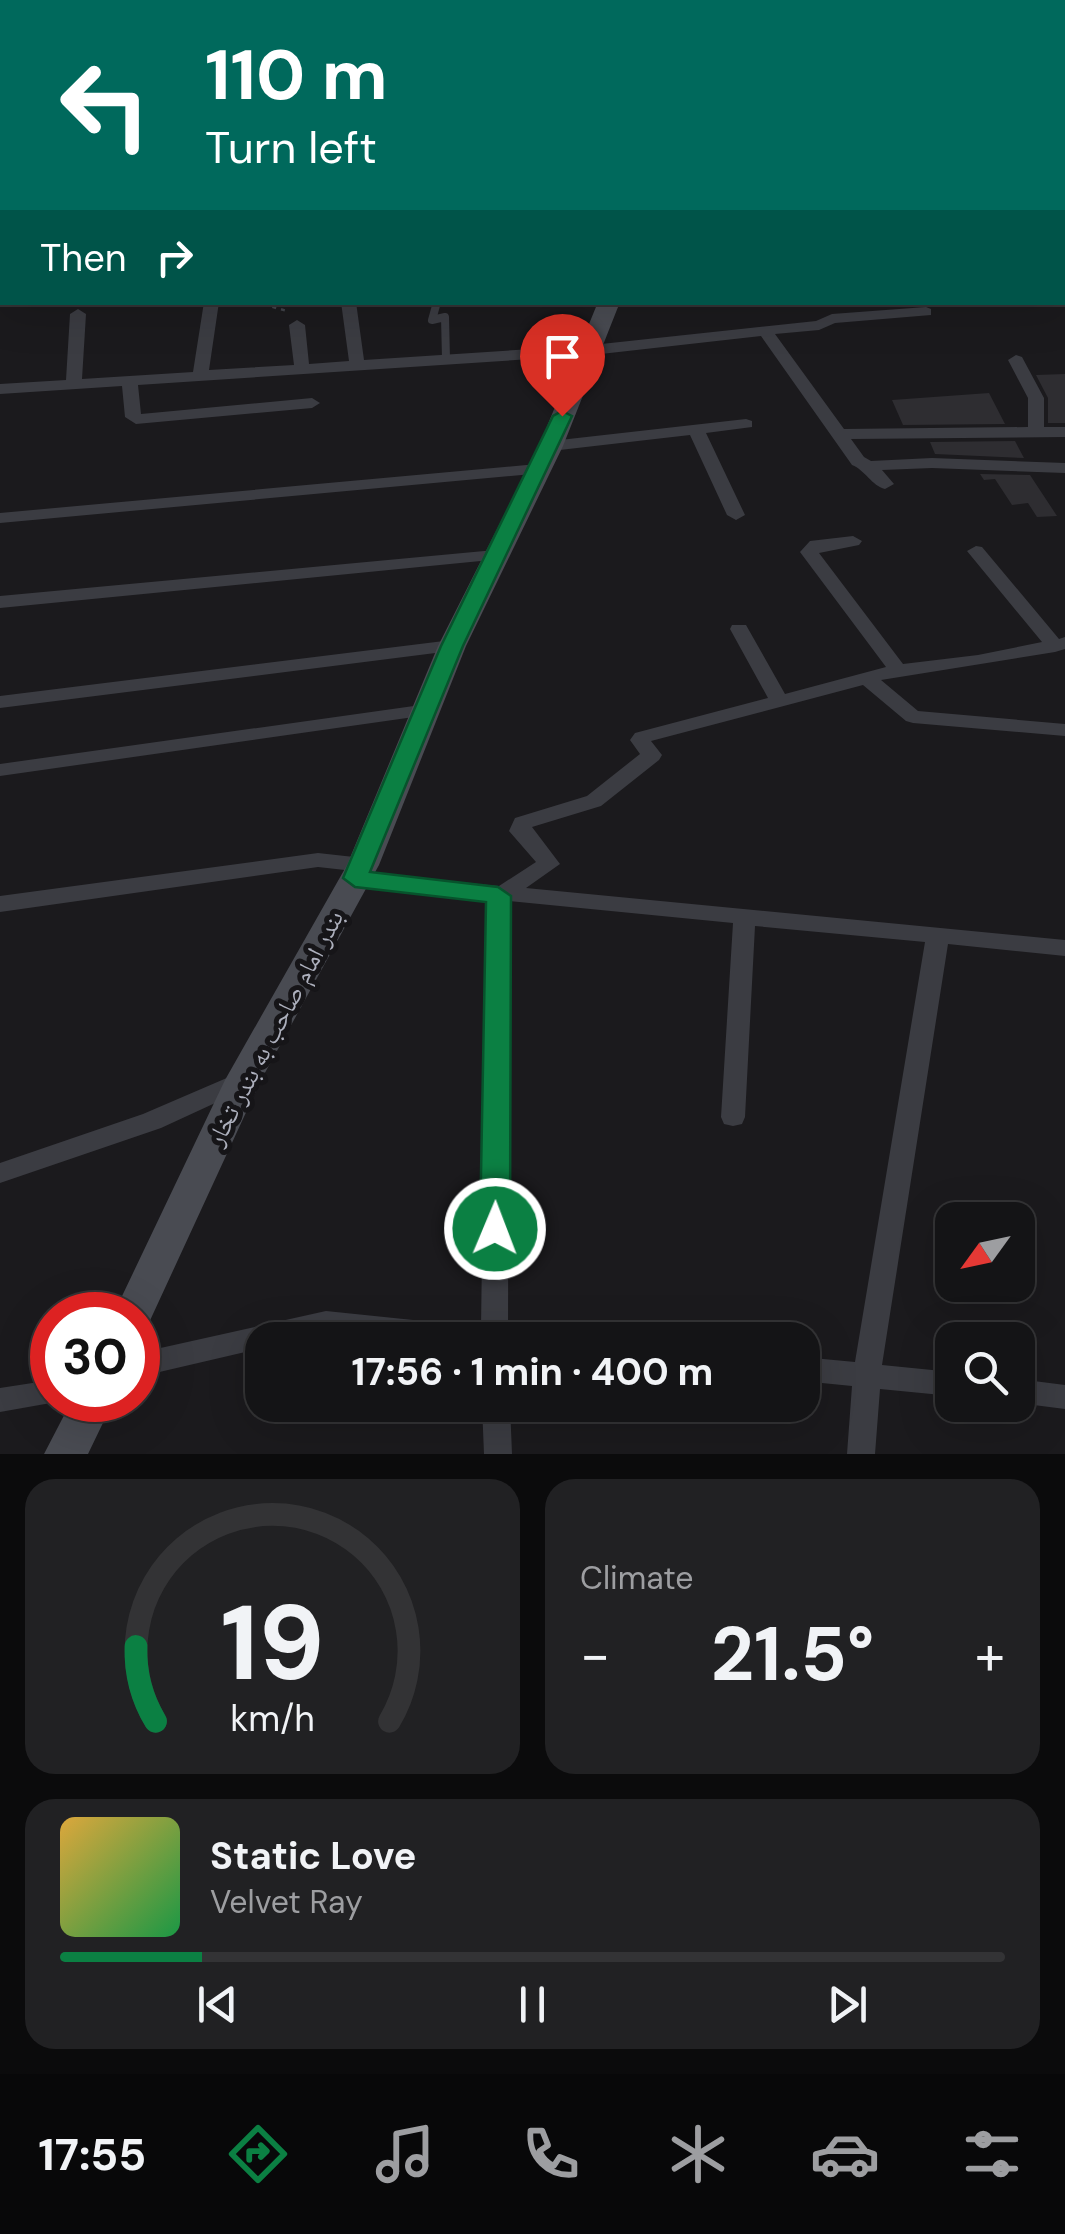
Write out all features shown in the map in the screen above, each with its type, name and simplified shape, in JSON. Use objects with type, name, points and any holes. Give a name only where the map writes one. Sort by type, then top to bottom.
[{"type":"main road","name":"بندر امام صاحب به بندر تخار","points":[[144,1292],[243,1080],[359,872],[452,646],[544,458],[608,305]]},
{"type":"main road","points":[[66,1454],[82,1422]]},
{"type":"street","points":[[200,374],[212,305]]},
{"type":"street","points":[[348,305],[357,363]]},
{"type":"street","points":[[0,390],[592,350],[766,332],[819,325],[832,319],[926,312]]},
{"type":"street","points":[[74,386],[78,314]]},
{"type":"street","points":[[297,324],[302,368]]},
{"type":"street","points":[[766,332],[858,461],[869,466],[885,484]]},
{"type":"street","points":[[1016,360],[1036,398],[1036,431]]},
{"type":"street","points":[[130,382],[132,417],[136,419],[312,403]]},
{"type":"street","points":[[0,518],[544,458],[746,424]]},
{"type":"street","points":[[696,430],[736,516]]},
{"type":"street","points":[[841,434],[1065,432]]},
{"type":"street","points":[[869,466],[932,463],[1065,468]]},
{"type":"street","points":[[854,542],[816,545],[809,552],[898,670]]},
{"type":"street","points":[[498,896],[549,864],[520,831],[522,824],[594,801],[652,756],[640,740],[642,736],[898,670],[978,662],[1060,644],[976,551]]},
{"type":"street","points":[[0,602],[496,555]]},
{"type":"street","points":[[739,629],[779,701]]},
{"type":"street","points":[[0,702],[452,646]]},
{"type":"street","points":[[868,678],[913,717],[1065,730]]},
{"type":"street","points":[[0,770],[428,710]]},
{"type":"street","points":[[0,904],[318,860],[359,872],[498,896],[1065,948]]},
{"type":"street","points":[[493,1322],[498,896]]},
{"type":"street","points":[[733,1118],[744,919]]},
{"type":"street","points":[[862,1454],[867,1375],[938,934]]},
{"type":"street","points":[[0,1173],[152,1121],[243,1080]]},
{"type":"street","points":[[160,1360],[245,1341]]},
{"type":"street","points":[[820,1371],[935,1382]]},
{"type":"street","points":[[1035,1394],[1065,1397]]},
{"type":"street","points":[[0,1400],[30,1395]]},
{"type":"street","points":[[497,1422],[498,1454]]},
{"type":"lane","points":[[436,305],[432,320],[445,318],[446,359]]},
{"type":"building","points":[[1065,374],[1065,423],[1048,423],[1048,398],[1036,375]]},
{"type":"building","points":[[989,393],[1005,424],[903,425],[892,400]]},
{"type":"building","points":[[1015,441],[1024,458],[935,454],[930,442]]},
{"type":"building","points":[[980,474],[1030,475],[1057,516],[1037,517],[1028,503],[1012,505],[995,479],[984,480]]},
{"type":"route","points":[[495,1229],[498,896],[355,878],[452,646],[551,446],[562,416]]}]
